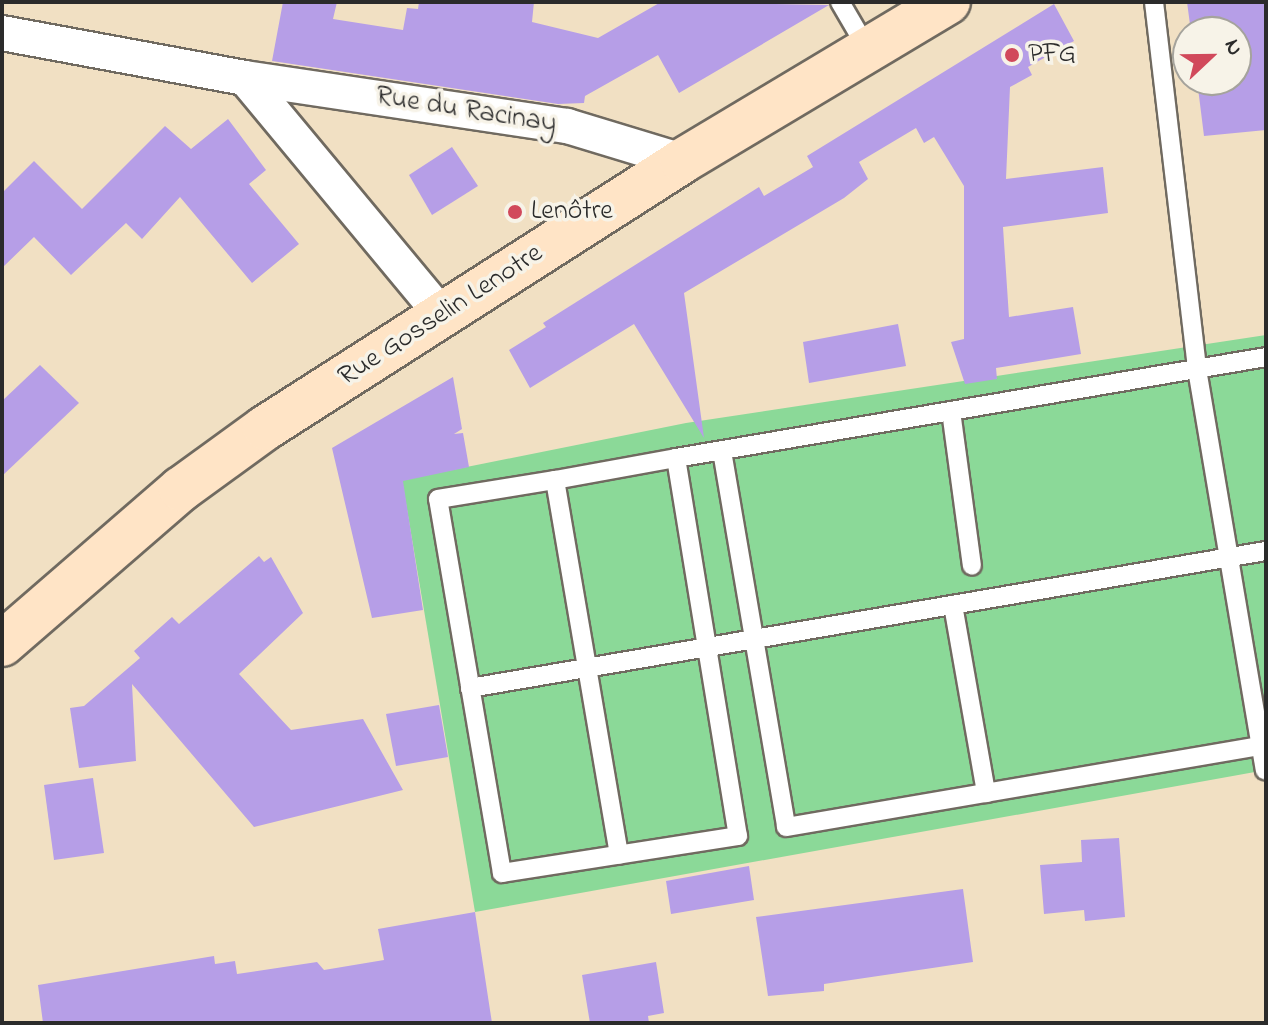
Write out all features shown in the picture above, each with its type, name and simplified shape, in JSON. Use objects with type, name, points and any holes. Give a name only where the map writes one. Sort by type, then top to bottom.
[{"type":"main road","name":"Rue Gosselin Lenotre","points":[[2,644],[181,489],[441,314],[682,161],[948,2]]},
{"type":"street","name":"Rue du Racinay","points":[[2,33],[245,78],[567,126],[682,161]]},
{"type":"street","points":[[245,78],[441,314]]},
{"type":"lane","points":[[840,2],[868,50]]},
{"type":"lane","points":[[1154,2],[1197,369],[1265,770]]},
{"type":"lane","points":[[676,458],[738,836],[502,873],[438,499],[555,480],[676,458],[1266,357]]},
{"type":"lane","points":[[951,411],[972,566]]},
{"type":"lane","points":[[722,451],[786,827],[1263,746]]},
{"type":"lane","points":[[555,480],[619,855]]},
{"type":"lane","points":[[470,688],[1266,551]]},
{"type":"lane","points":[[953,605],[986,793]]},
{"type":"green space","points":[[1266,335],[1266,770],[475,912],[402,480],[686,423]]},
{"type":"building","points":[[283,2],[337,2],[333,19],[403,30],[407,8],[418,9],[419,2],[534,2],[532,22],[598,38],[661,2],[829,5],[679,93],[658,55],[585,96],[584,103],[558,104],[272,61]]},
{"type":"building","points":[[1187,2],[1266,2],[1266,130],[1204,136],[1199,96],[1252,96],[1252,16],[1189,16]]},
{"type":"building","points":[[1054,4],[1074,41],[1028,67],[1032,75],[1010,87],[1006,179],[1103,167],[1108,213],[1003,227],[1009,317],[1073,307],[1081,354],[996,368],[997,379],[965,384],[951,342],[964,339],[964,186],[934,137],[924,143],[916,128],[859,162],[868,179],[844,198],[684,293],[704,438],[634,324],[530,388],[509,350],[546,327],[543,323],[759,187],[764,196],[813,167],[807,156]]},
{"type":"building","points":[[228,119],[266,170],[249,184],[299,244],[252,283],[180,197],[142,239],[126,223],[71,275],[34,237],[2,268],[2,193],[34,161],[82,209],[165,126],[191,149]]},
{"type":"building","points":[[452,147],[478,186],[432,215],[409,175]]},
{"type":"building","points":[[898,324],[906,366],[809,383],[803,342]]},
{"type":"building","points":[[40,365],[79,403],[2,476],[2,401]]},
{"type":"building","points":[[453,377],[462,429],[454,434],[463,433],[469,467],[403,481],[423,610],[372,618],[332,448]]},
{"type":"building","points":[[259,556],[264,562],[271,557],[303,613],[239,674],[291,730],[363,719],[403,790],[254,827],[132,684],[136,761],[79,768],[70,708],[84,706],[140,658],[134,651],[172,617],[179,624]]},
{"type":"building","points":[[439,705],[448,757],[396,766],[386,714]]},
{"type":"building","points":[[93,778],[104,853],[54,860],[44,785]]},
{"type":"building","points":[[1119,838],[1125,917],[1085,921],[1084,910],[1044,914],[1040,865],[1082,862],[1081,840]]},
{"type":"building","points":[[749,866],[754,900],[671,914],[666,881]]},
{"type":"building","points":[[963,889],[973,962],[824,984],[824,991],[768,996],[756,917]]},
{"type":"building","points":[[475,912],[492,1023],[43,1023],[38,985],[214,956],[215,964],[235,961],[237,974],[317,962],[324,970],[384,960],[378,929]]},
{"type":"building","points":[[656,962],[664,1013],[648,1016],[649,1023],[590,1023],[582,975]]},
{"type":"place","name":"PFG","points":[[1012,55]]},
{"type":"place","name":"Lenôtre","points":[[515,212]]}]
